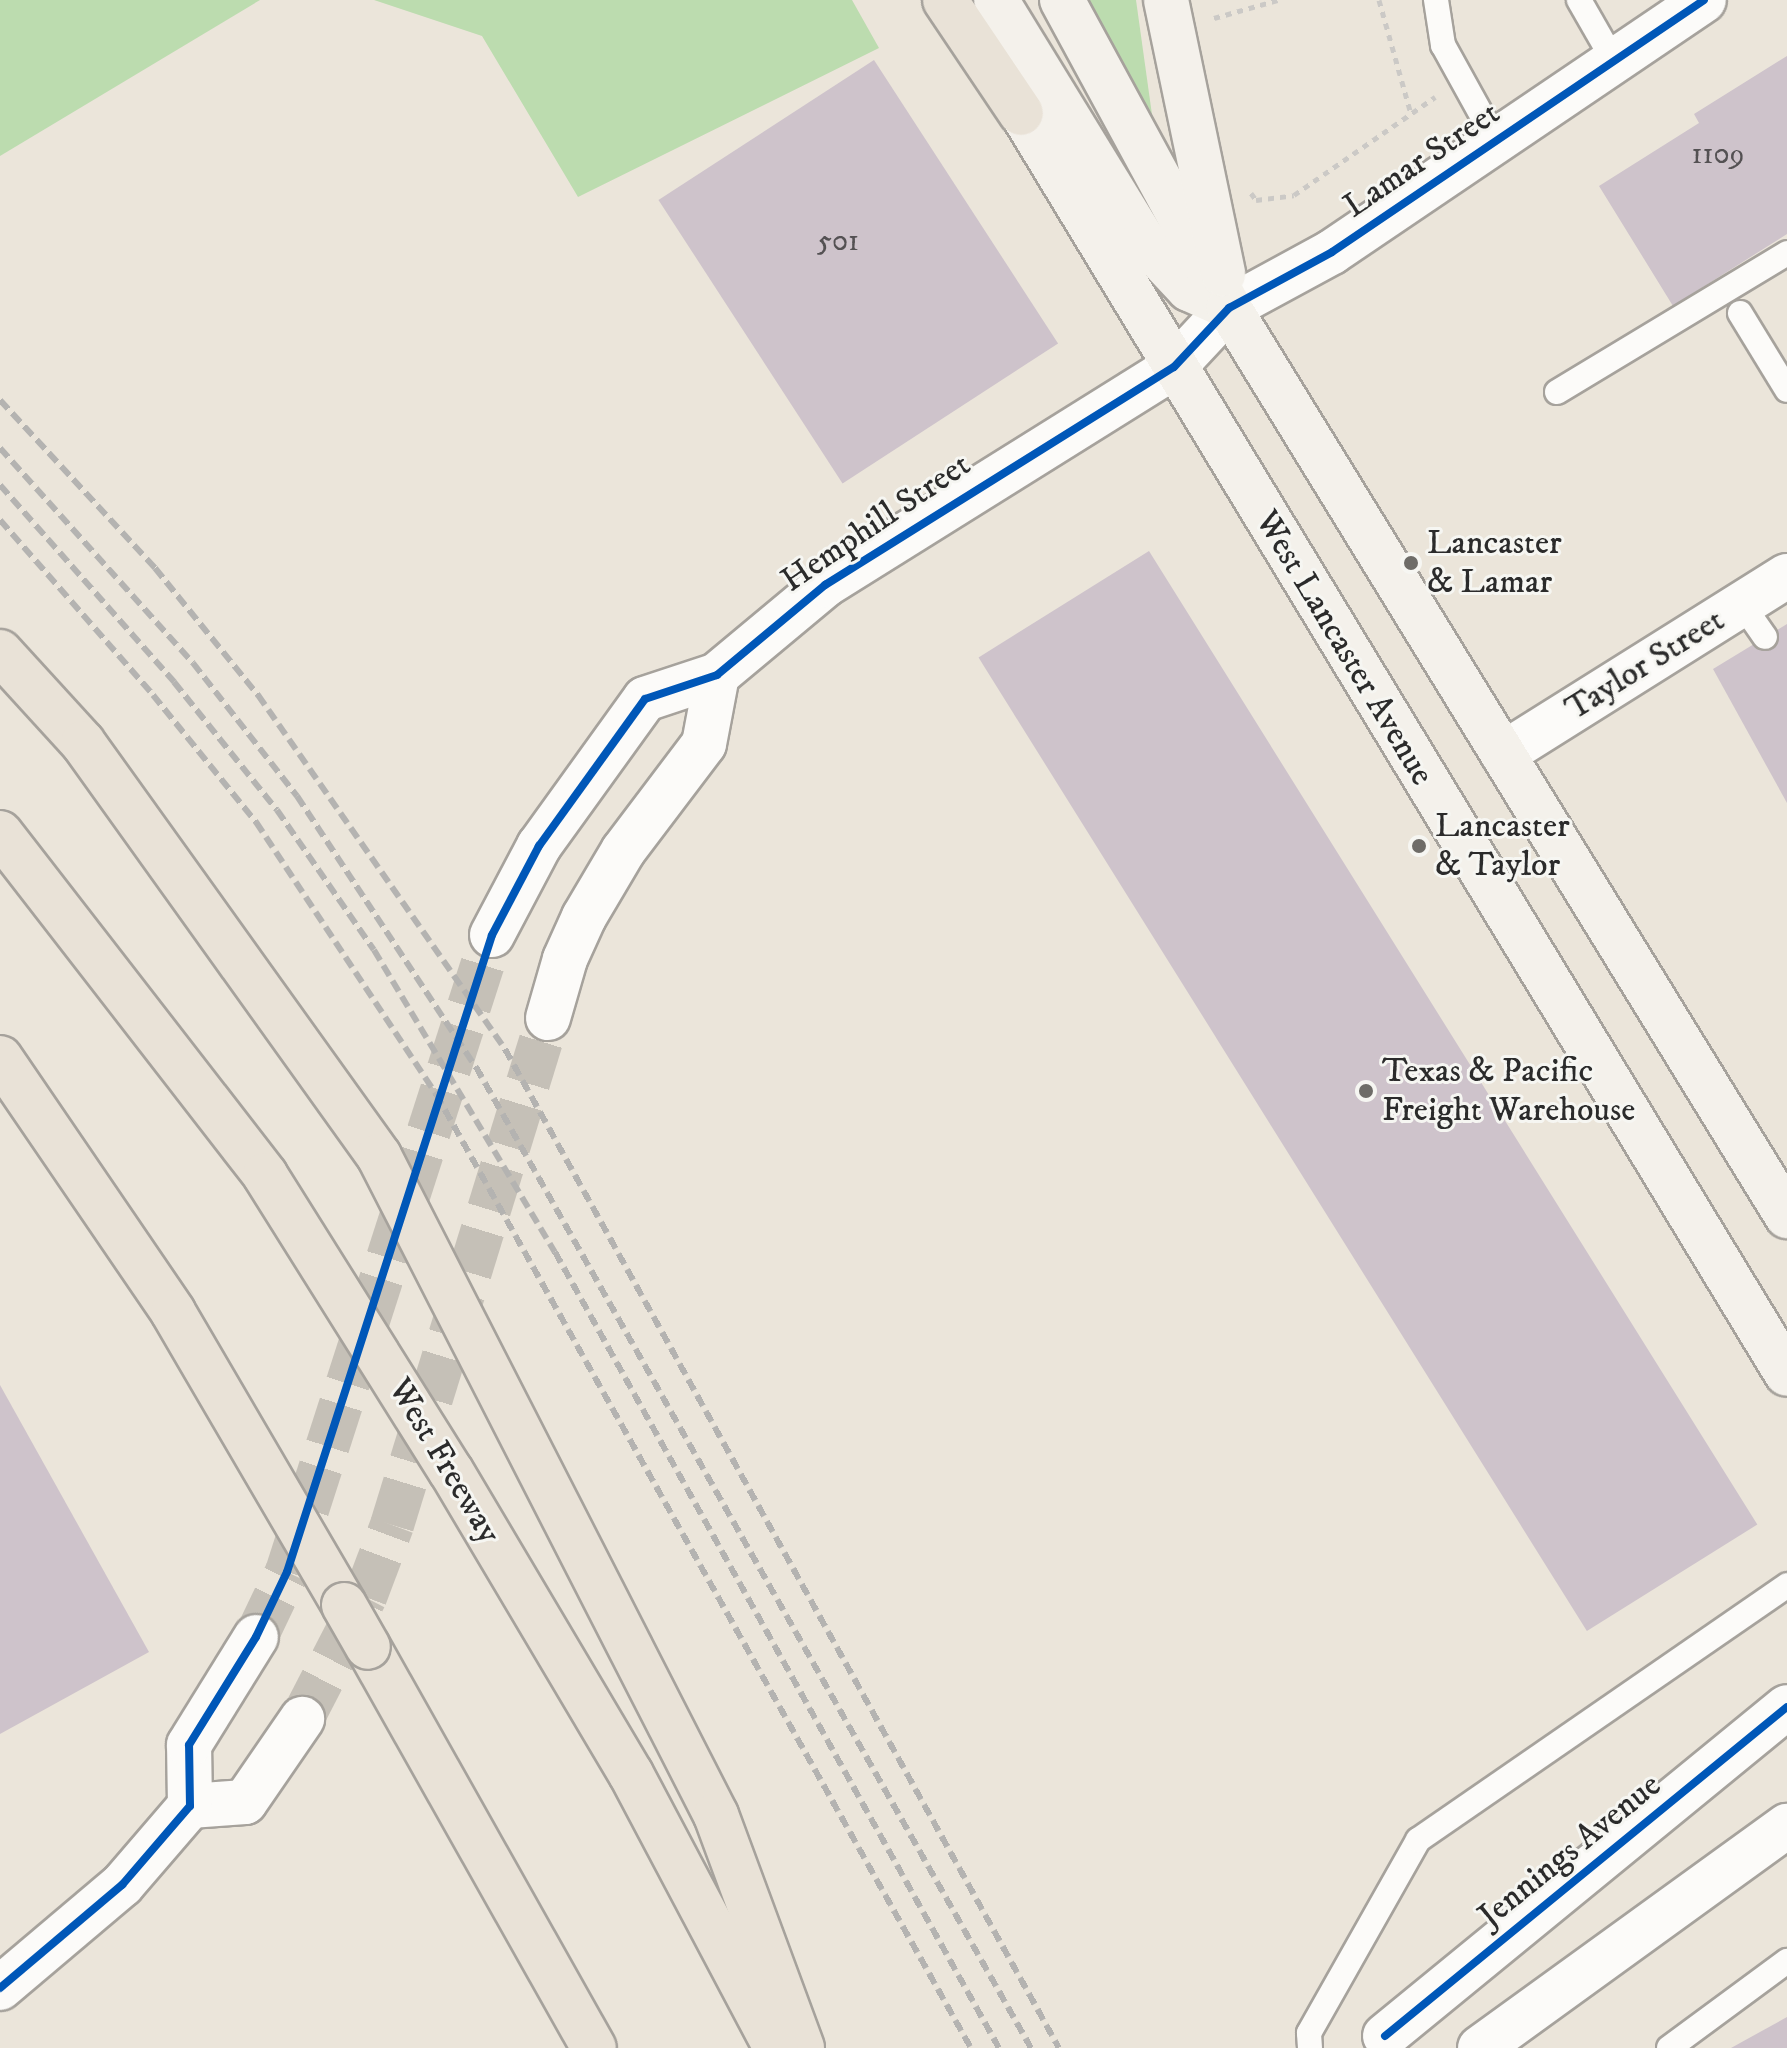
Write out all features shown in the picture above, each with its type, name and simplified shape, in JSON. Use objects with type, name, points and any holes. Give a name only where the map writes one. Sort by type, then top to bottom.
[{"type":"highway","points":[[945,0],[1021,113]]},
{"type":"highway","points":[[0,652],[83,743],[379,1156],[716,1815],[802,2048]]},
{"type":"highway","name":"West Freeway","points":[[0,833],[265,1175],[451,1471],[631,1774],[776,2048]]},
{"type":"highway","points":[[0,1058],[173,1312],[344,1605],[594,2048]]},
{"type":"main road","name":"West Lancaster Avenue","points":[[958,0],[1021,113],[1174,367],[1787,1374]]},
{"type":"main road","points":[[996,0],[1143,240],[1189,289],[1229,308]]},
{"type":"main road","points":[[1062,0],[1229,308],[1503,754],[1782,1196]]},
{"type":"main road","points":[[1166,0],[1208,183],[1229,308]]},
{"type":"street","name":"Lamar Street","points":[[1174,367],[1229,308],[1332,252],[1704,0]]},
{"type":"street","name":"Hemphill Street","points":[[492,935],[539,846],[645,699],[717,675],[837,576],[1174,367]]},
{"type":"street","name":"Taylor Street","points":[[1503,754],[1754,621],[1787,576]]},
{"type":"street","points":[[548,1018],[584,917],[623,851],[704,744],[717,675]]},
{"type":"street","points":[[0,1988],[122,1885],[190,1806],[189,1745],[256,1637]]},
{"type":"street","name":"Jennings Avenue","points":[[1385,2036],[1787,1707]]},
{"type":"street","points":[[190,1806],[245,1802],[302,1719]]},
{"type":"street","points":[[1480,2048],[1787,1826]]},
{"type":"lane","points":[[1436,0],[1443,45],[1496,141]]},
{"type":"lane","points":[[1579,0],[1614,61]]},
{"type":"lane","points":[[1557,392],[1787,253]]},
{"type":"lane","points":[[1740,313],[1787,390]]},
{"type":"lane","points":[[1310,2048],[1309,2033],[1418,1840],[1787,1585]]},
{"type":"lane","points":[[1669,2048],[1787,1961]]},
{"type":"path","points":[[1208,19],[1278,0]]},
{"type":"path","points":[[1379,0],[1411,114]]},
{"type":"path","points":[[1256,200],[1294,195],[1461,78]]},
{"type":"green space","points":[[0,0],[260,0],[0,156]]},
{"type":"green space","points":[[374,0],[852,0],[879,48],[578,197],[482,36]]},
{"type":"green space","points":[[1089,0],[1136,0],[1154,129]]},
{"type":"building","points":[[1787,56],[1787,234],[1673,306],[1599,186],[1699,123],[1694,114]]},
{"type":"building","points":[[874,60],[1058,343],[843,483],[658,200]]},
{"type":"building","name":"Texas & Pacific Freight Warehouse","points":[[1149,551],[1757,1525],[1587,1631],[979,658]]},
{"type":"building","points":[[1787,624],[1787,803],[1713,669]]},
{"type":"building","points":[[0,1385],[149,1652],[0,1734]]},
{"type":"building","points":[[1787,2017],[1787,2048],[1731,2048]]},
{"type":"tunnel","points":[[256,1637],[287,1572],[492,935]]},
{"type":"tunnel","points":[[302,1719],[365,1597],[392,1525],[548,1018]]},
{"type":"railway","points":[[0,400],[155,568],[258,695],[505,1049],[1059,2048]]},
{"type":"railway","points":[[0,448],[193,663],[297,796],[476,1067],[1031,2048]]},
{"type":"railway","points":[[0,485],[174,682],[277,810],[374,950],[555,1252],[999,2048]]},
{"type":"railway","points":[[0,520],[153,695],[256,822],[436,1094],[971,2048]]},
{"type":"cycle path","points":[[0,1988],[122,1885],[190,1806],[189,1745],[256,1637],[287,1572],[492,935],[539,846],[645,699],[717,675],[825,585],[1174,367],[1229,308],[1332,252],[1704,0]]},
{"type":"cycle path","points":[[1385,2036],[1787,1707]]},
{"type":"place","name":"Lancaster & Lamar","points":[[1411,563]]},
{"type":"place","name":"Lancaster & Taylor","points":[[1419,846]]},
{"type":"place","name":"Texas & Pacific Freight Warehouse","points":[[1366,1091]]}]
